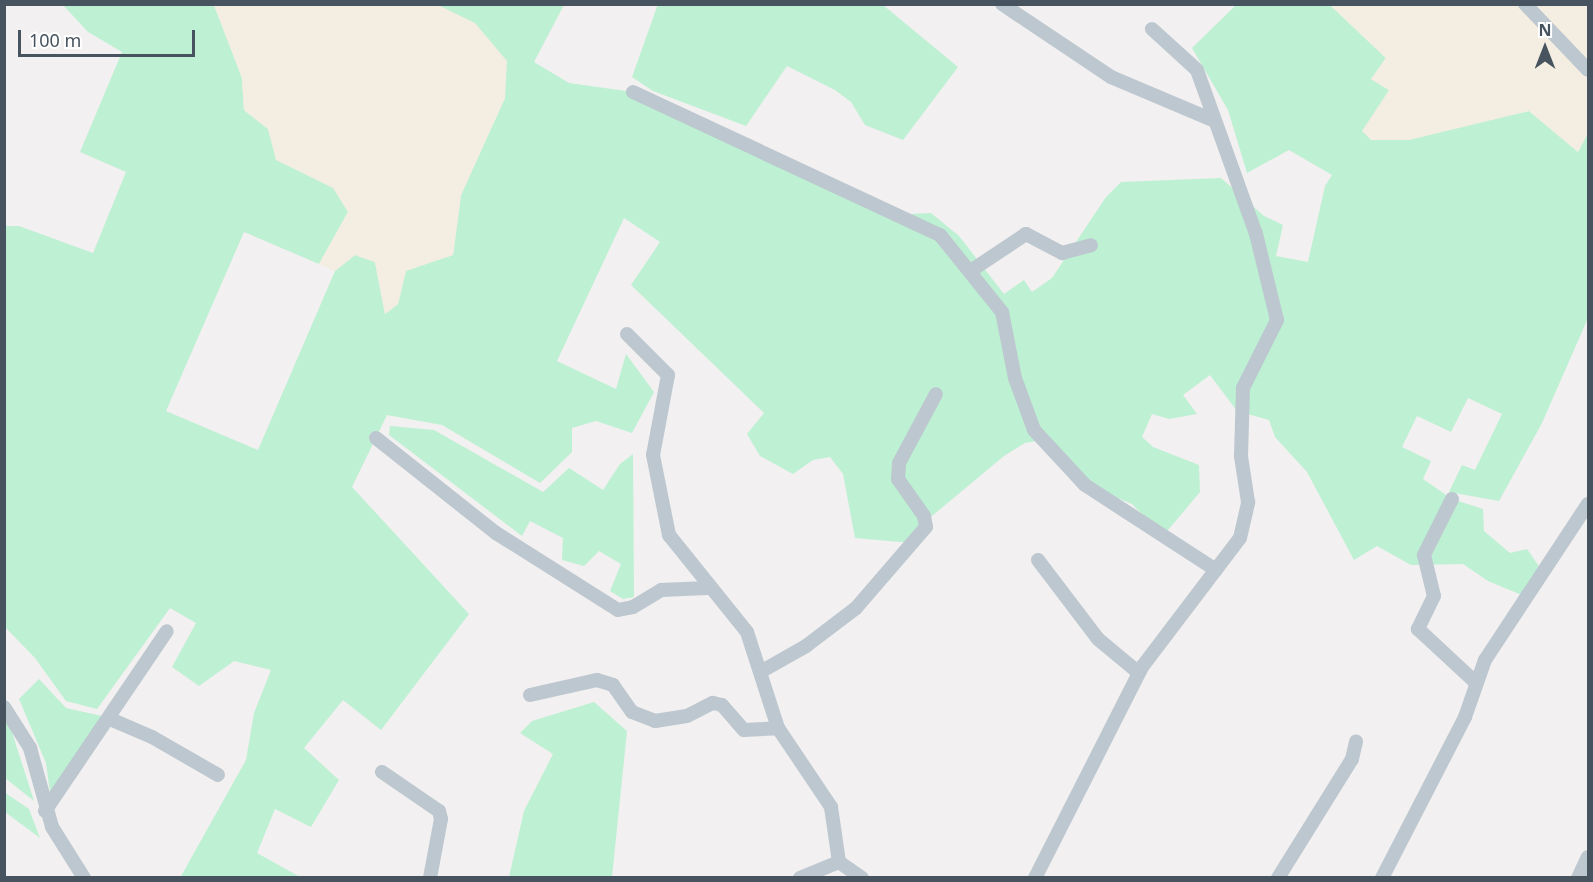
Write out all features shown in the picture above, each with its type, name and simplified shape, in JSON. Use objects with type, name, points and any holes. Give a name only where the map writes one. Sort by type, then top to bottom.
[{"type":"street","points":[[1002,4],[1111,77],[1213,120]]},
{"type":"street","points":[[1525,4],[1588,70]]},
{"type":"street","points":[[1035,878],[1139,673],[1216,570],[1232,554],[1248,501],[1241,456],[1243,388],[1277,320],[1256,234],[1213,120],[1197,70],[1152,29]]},
{"type":"street","points":[[633,92],[940,235],[972,270],[1002,312],[1015,378],[1034,430],[1085,485],[1216,570]]},
{"type":"street","points":[[972,270],[1026,234],[1062,253],[1091,245]]},
{"type":"street","points":[[627,334],[668,375],[653,447],[663,519],[707,588],[747,632],[762,671],[778,728],[831,807],[839,862],[862,878]]},
{"type":"street","points":[[762,671],[806,646],[856,609],[926,527],[924,516],[898,479],[899,463],[936,394]]},
{"type":"street","points":[[376,438],[496,533],[618,610],[661,590],[707,588]]},
{"type":"street","points":[[1452,499],[1424,555],[1434,596],[1418,629],[1474,681]]},
{"type":"street","points":[[1382,878],[1465,717],[1474,681],[1588,504]]},
{"type":"street","points":[[1038,560],[1098,639],[1139,673]]},
{"type":"street","points":[[45,811],[110,719],[167,631]]},
{"type":"street","points":[[530,695],[597,680],[613,685],[632,712],[655,721],[687,716],[713,704],[722,705],[744,730],[778,728]]},
{"type":"street","points":[[4,707],[30,748],[45,811],[84,878]]},
{"type":"street","points":[[110,719],[152,737],[218,775]]},
{"type":"street","points":[[1278,878],[1352,759],[1356,741]]},
{"type":"street","points":[[382,772],[439,812],[441,819],[430,878]]},
{"type":"street","points":[[1578,878],[1588,857]]},
{"type":"street","points":[[800,878],[839,862]]},
{"type":"green space","points":[[658,4],[883,5],[958,67],[903,140],[865,125],[851,102],[835,90],[787,66],[746,126],[653,91],[632,77]]},
{"type":"green space","points":[[63,5],[214,5],[242,78],[244,110],[268,129],[277,160],[334,188],[348,212],[319,264],[244,232],[166,411],[258,450],[335,271],[355,255],[375,262],[385,314],[398,304],[406,270],[453,255],[461,195],[505,98],[438,5],[564,5],[534,62],[569,83],[633,92],[892,215],[931,213],[959,236],[1004,294],[1024,280],[1032,292],[1052,278],[1106,197],[1121,182],[1221,178],[1264,216],[1283,225],[1276,256],[1308,262],[1325,186],[1332,175],[1289,150],[1247,173],[1228,110],[1192,48],[1236,5],[1330,5],[1386,58],[1371,79],[1389,90],[1486,120],[1529,111],[1578,152],[1588,133],[1588,318],[1542,423],[1499,501],[1449,492],[1462,465],[1475,470],[1502,414],[1468,398],[1451,432],[1417,416],[1402,447],[1431,461],[1423,479],[1452,499],[1483,509],[1484,531],[1510,553],[1527,549],[1545,575],[1529,598],[1488,581],[1463,564],[1411,565],[1377,546],[1354,560],[1307,472],[1275,437],[1269,420],[1237,411],[1210,375],[1183,395],[1197,414],[1169,419],[1152,414],[1142,437],[1153,447],[1199,465],[1200,492],[1163,536],[1132,504],[1085,485],[1043,440],[1025,443],[1004,456],[926,521],[912,543],[855,538],[843,474],[830,457],[813,460],[793,474],[760,456],[747,434],[764,413],[631,285],[660,242],[624,218],[557,361],[616,389],[626,354],[654,392],[632,433],[596,421],[572,428],[572,452],[540,483],[442,425],[387,415],[352,487],[469,614],[381,730],[343,700],[304,748],[339,780],[311,827],[275,809],[257,853],[300,877],[180,878],[246,760],[254,713],[271,670],[234,661],[199,686],[172,667],[196,623],[170,608],[97,709],[66,701],[35,658],[5,627],[5,226],[19,226],[93,253],[126,172],[80,152],[122,52],[88,32]]},
{"type":"green space","points":[[390,426],[434,430],[543,492],[569,468],[603,490],[620,464],[633,454],[634,597],[623,599],[610,591],[621,564],[599,551],[584,566],[562,560],[563,538],[530,521],[522,536],[389,435]]},
{"type":"green space","points":[[39,679],[66,708],[102,716],[50,792],[46,763],[19,699]]},
{"type":"green space","points":[[594,702],[627,731],[612,877],[509,877],[524,811],[553,754],[520,733],[532,721]]},
{"type":"green space","points":[[4,720],[10,726],[34,801],[5,778]]},
{"type":"green space","points":[[4,792],[29,809],[40,838],[5,812]]},
{"type":"sand","points":[[214,5],[438,5],[475,23],[507,61],[505,98],[461,195],[453,255],[406,271],[398,304],[385,314],[375,262],[355,255],[335,271],[319,264],[348,212],[333,188],[276,160],[268,129],[244,110],[242,78]]},
{"type":"sand","points":[[1330,5],[1588,5],[1588,133],[1578,152],[1529,111],[1409,140],[1371,140],[1362,131],[1389,90],[1371,79],[1386,58]]}]
